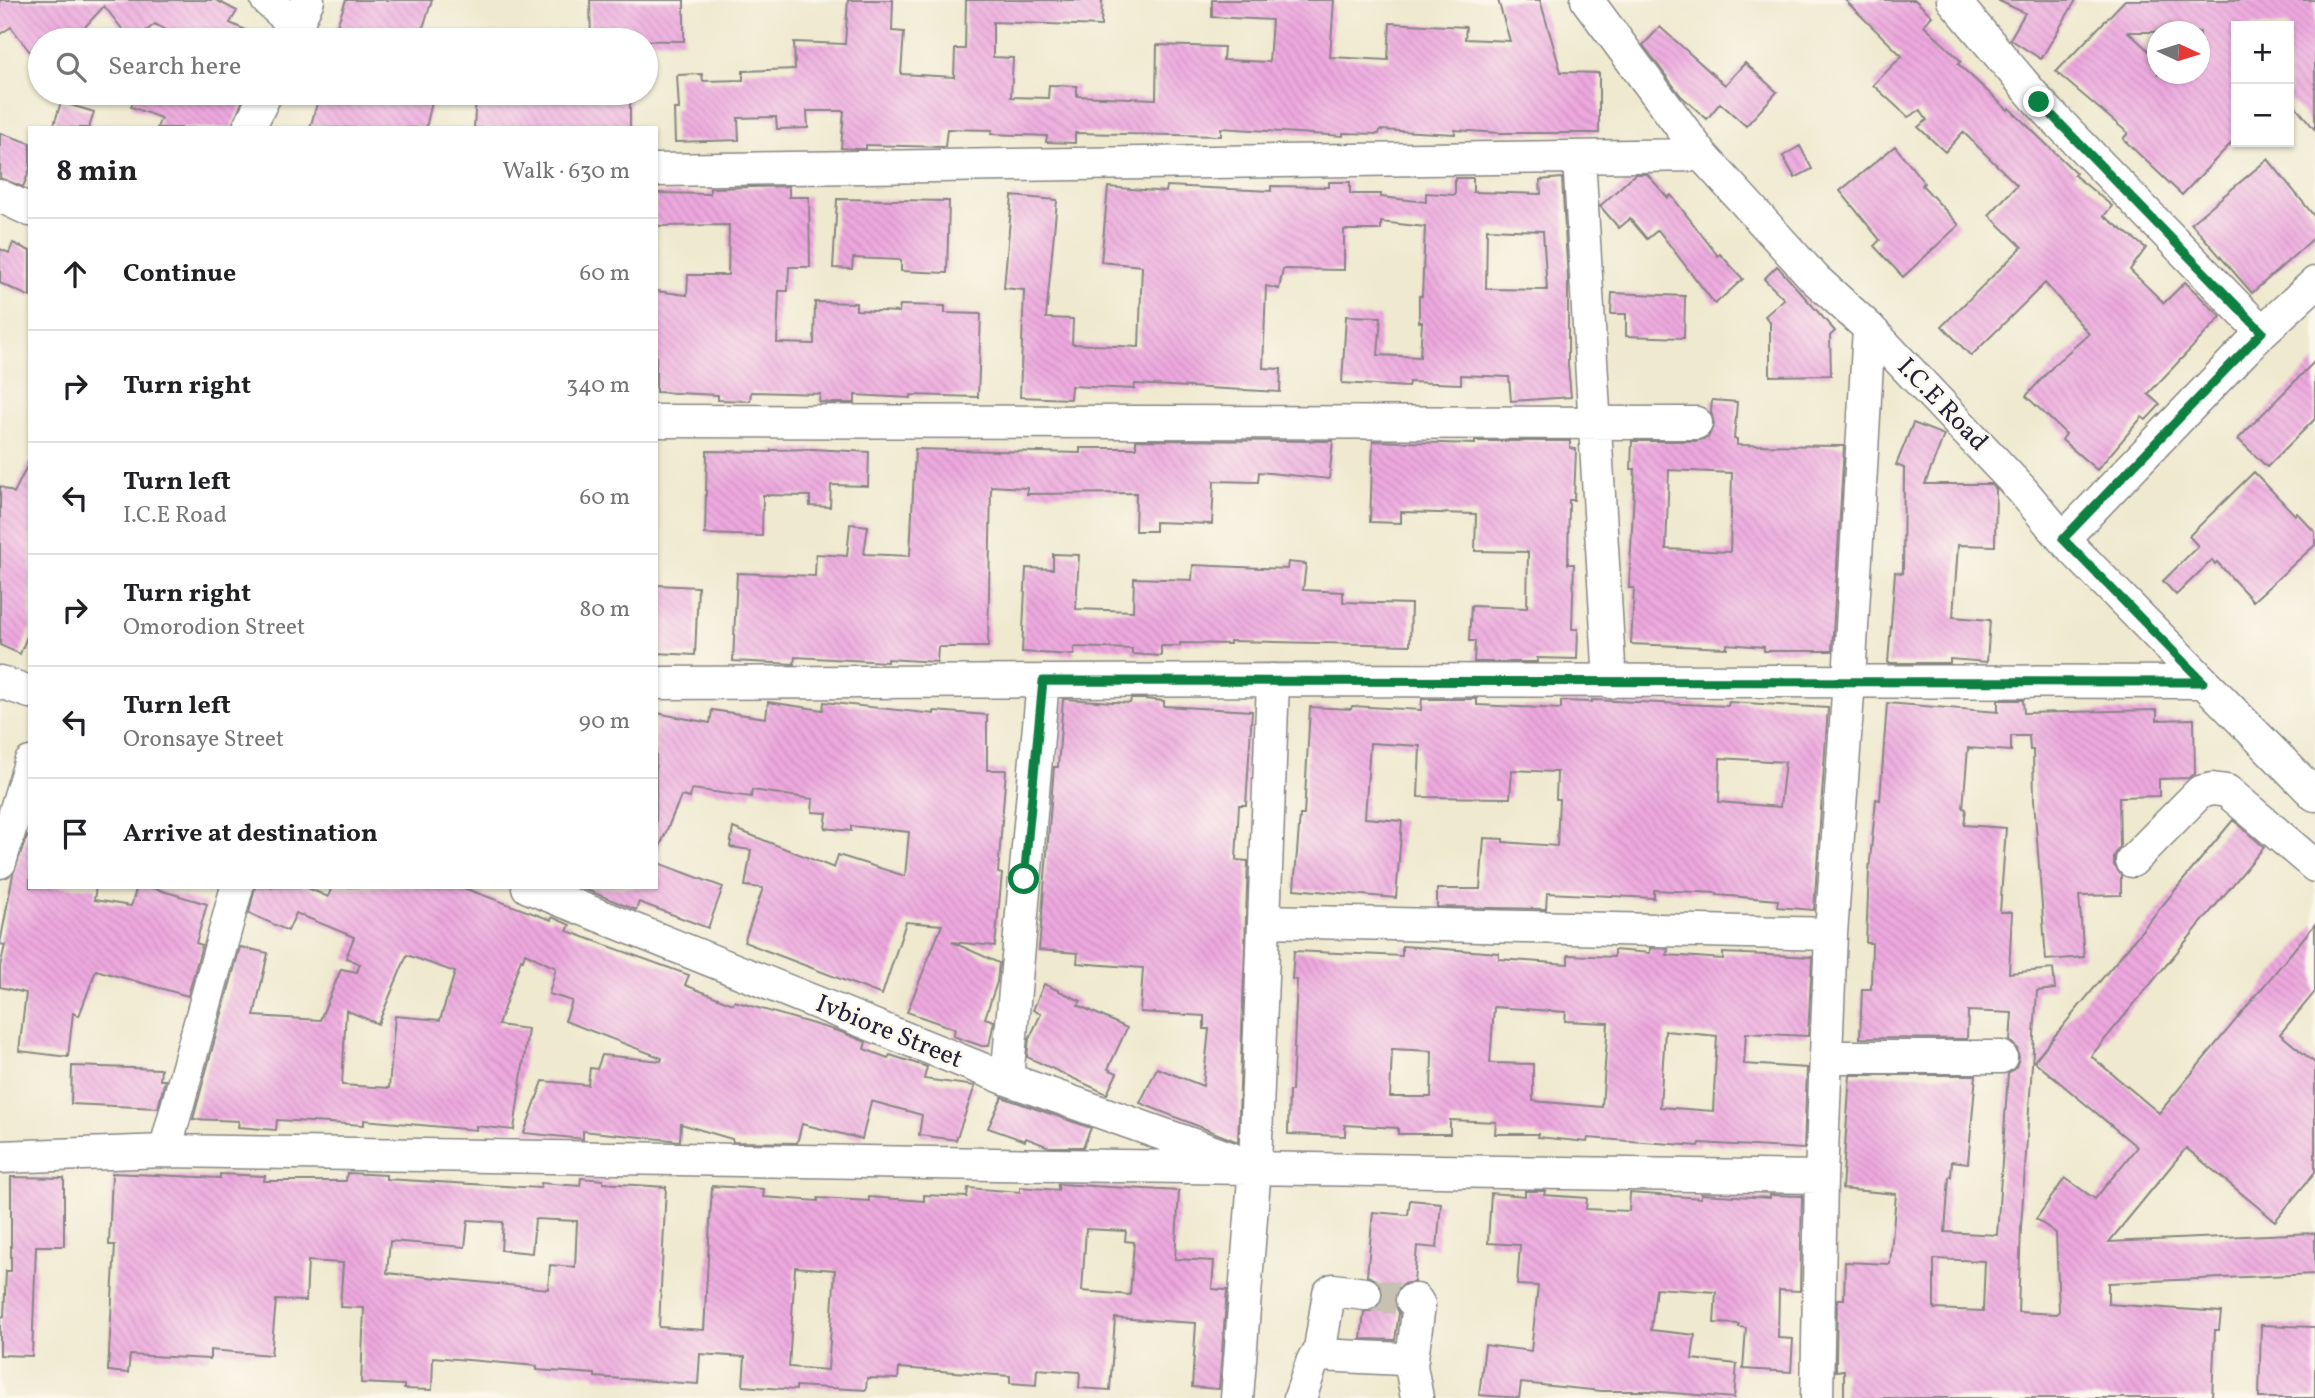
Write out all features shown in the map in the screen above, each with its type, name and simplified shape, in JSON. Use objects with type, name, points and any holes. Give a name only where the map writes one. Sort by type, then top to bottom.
[{"type":"street","points":[[267,0],[298,22]]},
{"type":"street","name":"I.C.E Road","points":[[1587,0],[1702,155],[1815,279],[1869,328],[2021,489],[2063,539],[2315,795]]},
{"type":"street","points":[[1954,0],[2039,102],[2262,332]]},
{"type":"street","points":[[251,126],[261,105]]},
{"type":"street","points":[[658,170],[1702,155]]},
{"type":"street","points":[[1579,157],[1610,681]]},
{"type":"street","points":[[0,196],[28,209]]},
{"type":"street","points":[[2063,539],[2262,332],[2315,283]]},
{"type":"street","points":[[1817,1398],[1821,1177],[1832,933],[1869,328]]},
{"type":"street","points":[[658,421],[1696,423]]},
{"type":"street","points":[[658,683],[1273,680],[2203,682]]},
{"type":"street","points":[[1237,1398],[1255,1166],[1273,680]]},
{"type":"street","points":[[1007,1079],[1043,681]]},
{"type":"street","points":[[0,682],[28,691]]},
{"type":"street","points":[[0,862],[28,770]]},
{"type":"street","points":[[2132,861],[2200,792],[2212,789],[2227,791],[2315,866]]},
{"type":"street","points":[[165,1151],[236,889]]},
{"type":"street","name":"Ivbiore Street","points":[[533,889],[1007,1079],[1255,1166]]},
{"type":"street","points":[[1264,921],[1832,933]]},
{"type":"street","points":[[1826,1057],[2001,1057]]},
{"type":"street","points":[[0,1157],[165,1151],[1255,1166],[1821,1177]]},
{"type":"street","points":[[1320,1355],[1329,1293],[1333,1290],[1365,1294]]},
{"type":"street","points":[[1412,1300],[1416,1300],[1419,1305],[1410,1366],[1417,1398]]},
{"type":"street","points":[[1300,1398],[1313,1360],[1320,1355],[1403,1359],[1410,1366]]},
{"type":"building","points":[[0,0],[216,0],[237,11],[230,23],[241,28],[162,28],[155,24],[150,28],[121,28],[104,6],[84,28],[28,28],[28,49],[11,27],[0,34]]},
{"type":"building","points":[[346,0],[432,0],[423,28],[336,28]]},
{"type":"building","points":[[590,0],[684,0],[684,41],[658,41],[658,28],[591,28]]},
{"type":"building","points":[[848,0],[893,0],[892,31],[904,32],[901,74],[954,77],[955,49],[965,49],[966,0],[1102,0],[1101,26],[993,22],[993,57],[1013,58],[1011,97],[1048,98],[1049,85],[1077,86],[1077,96],[1156,99],[1157,45],[1224,47],[1223,60],[1269,62],[1272,20],[1212,17],[1212,0],[1334,0],[1330,57],[1388,60],[1390,23],[1466,27],[1465,39],[1510,41],[1498,0],[1540,0],[1561,72],[1599,73],[1599,133],[1455,130],[1455,134],[1380,130],[1379,134],[1343,133],[1343,136],[1221,128],[1221,136],[1075,133],[1075,143],[1046,142],[1047,136],[991,134],[992,130],[947,129],[945,147],[866,145],[866,149],[856,149],[841,148],[844,111],[807,111],[808,128],[777,129],[776,117],[738,118],[739,140],[675,142],[674,109],[679,109],[677,75],[702,74],[703,81],[743,80],[743,71],[795,69],[794,42],[845,44]]},
{"type":"building","points":[[1845,0],[1915,0],[1932,16],[1924,25],[1961,61],[1958,64],[2008,110],[2009,108],[2076,173],[2074,175],[2112,206],[2104,216],[2146,248],[2130,270],[2164,303],[2185,282],[2221,317],[2148,394],[2160,405],[2146,420],[2142,417],[2097,470],[2062,440],[2066,434],[2026,396],[2057,362],[2089,334],[2045,283],[1971,356],[1942,326],[2022,247],[1989,215],[2017,185],[1963,132],[1945,152],[1918,127],[1927,120],[1920,110],[1908,117],[1873,85],[1902,56]]},
{"type":"building","points":[[1997,0],[2076,0],[2041,59],[2010,39],[2025,13]]},
{"type":"building","points":[[2125,0],[2315,0],[2315,130],[2294,104],[2294,21],[2231,21],[2231,143],[2182,195],[2123,139],[2128,133],[2056,72]]},
{"type":"building","points":[[1660,27],[1725,85],[1745,63],[1777,92],[1746,126],[1720,103],[1707,119],[1681,96],[1643,45]]},
{"type":"building","points":[[60,105],[71,105],[94,112],[90,126],[54,126]]},
{"type":"building","points":[[241,105],[232,126],[158,126],[161,118],[131,107]]},
{"type":"building","points":[[317,105],[431,105],[426,126],[311,126]]},
{"type":"building","points":[[475,105],[630,105],[630,126],[474,126]]},
{"type":"building","points":[[0,133],[28,142],[28,174],[23,187],[0,178]]},
{"type":"building","points":[[1800,146],[1812,169],[1795,178],[1783,156]]},
{"type":"building","points":[[1895,146],[1924,183],[1922,185],[1959,225],[1903,277],[1874,246],[1880,240],[1840,191]]},
{"type":"building","points":[[2268,159],[2315,217],[2315,237],[2252,293],[2191,223]]},
{"type":"building","points":[[1635,174],[1647,174],[1668,198],[1671,195],[1718,256],[1720,254],[1743,279],[1715,304],[1658,230],[1647,239],[1630,219],[1619,228],[1600,206]]},
{"type":"building","points":[[1455,178],[1473,178],[1473,192],[1541,194],[1540,180],[1562,178],[1571,397],[1511,401],[1509,377],[1461,375],[1461,384],[1409,382],[1408,387],[1342,383],[1346,316],[1381,317],[1378,355],[1420,357],[1422,322],[1419,322],[1419,296],[1422,296],[1425,227],[1381,222],[1381,230],[1344,230],[1344,270],[1283,269],[1279,289],[1266,286],[1263,368],[1281,369],[1280,392],[1135,384],[1134,389],[1071,386],[1070,399],[1020,397],[1024,290],[1004,288],[1012,196],[1057,200],[1046,318],[1073,319],[1072,344],[1139,347],[1142,266],[1101,262],[1108,187],[1166,192],[1167,186],[1271,191],[1271,186],[1329,187],[1329,182],[1350,182],[1350,194],[1381,194],[1381,197],[1426,202],[1426,193],[1455,195]],"holes":[[[1487,229],[1543,231],[1547,290],[1486,289]]]},
{"type":"building","points":[[789,186],[789,197],[809,197],[810,267],[789,267],[788,291],[779,291],[777,343],[814,344],[815,302],[856,303],[856,310],[899,312],[900,305],[945,306],[945,313],[981,314],[978,397],[855,395],[855,403],[833,403],[819,402],[820,394],[751,392],[750,401],[718,400],[718,395],[658,392],[658,291],[687,295],[688,275],[728,275],[729,225],[658,226],[658,193],[710,194],[710,188]]},
{"type":"building","points":[[837,199],[949,201],[947,273],[901,271],[901,260],[853,258],[852,269],[833,268]]},
{"type":"building","points":[[13,243],[28,250],[28,296],[0,283],[0,249],[9,253]]},
{"type":"building","points":[[1777,266],[1835,331],[1830,336],[1831,375],[1770,376],[1770,322],[1765,316],[1784,299],[1764,279]]},
{"type":"building","points":[[1612,293],[1685,296],[1684,338],[1626,336],[1626,314],[1611,314]]},
{"type":"building","points":[[2315,361],[2315,419],[2267,467],[2238,439]]},
{"type":"building","points":[[1712,400],[1737,402],[1734,439],[1737,439],[1737,445],[1844,446],[1832,651],[1764,651],[1764,647],[1727,644],[1727,648],[1631,644],[1634,588],[1629,588],[1635,469],[1631,469],[1632,441],[1696,441],[1708,438],[1714,424]],"holes":[[[1669,470],[1732,473],[1730,552],[1666,549]]]},
{"type":"building","points":[[1913,423],[1944,435],[1925,484],[1991,484],[1996,489],[1995,546],[1958,545],[1953,617],[1990,620],[1987,662],[1950,659],[1950,663],[1888,663],[1895,572],[1903,573],[1904,468],[1896,465]]},
{"type":"building","points":[[1136,440],[1333,441],[1329,479],[1259,472],[1258,482],[1214,481],[1212,524],[1155,522],[1155,531],[1135,531],[1136,493],[1027,494],[1027,488],[991,486],[988,647],[938,647],[937,662],[795,657],[794,664],[733,661],[737,573],[815,576],[816,554],[847,556],[850,524],[868,526],[864,554],[910,556],[915,449],[1080,453],[1080,448],[1136,448]]},
{"type":"building","points":[[1373,441],[1475,444],[1475,441],[1570,441],[1570,448],[1576,449],[1574,500],[1569,500],[1568,564],[1574,564],[1572,629],[1578,629],[1577,659],[1537,658],[1537,662],[1474,662],[1475,641],[1469,641],[1471,606],[1527,608],[1528,552],[1475,551],[1476,514],[1401,512],[1401,523],[1370,522]]},
{"type":"building","points":[[812,449],[869,452],[868,486],[831,485],[830,507],[810,506],[810,496],[763,495],[762,536],[705,534],[707,451],[771,452]]},
{"type":"building","points":[[28,464],[28,634],[20,654],[0,645],[0,486],[14,493]]},
{"type":"building","points":[[2254,472],[2315,532],[2315,545],[2253,601],[2217,562],[2215,564],[2212,560],[2176,595],[2163,581],[2198,546],[2189,536]]},
{"type":"building","points":[[1053,554],[1079,555],[1076,609],[1133,611],[1134,578],[1192,580],[1193,565],[1287,569],[1288,562],[1306,564],[1303,590],[1343,592],[1343,602],[1411,604],[1410,645],[1230,641],[1230,644],[1180,643],[1180,646],[1161,646],[1161,656],[1132,654],[1132,649],[1074,647],[1074,655],[1022,652],[1026,568],[1053,569]]},
{"type":"building","points":[[658,585],[698,587],[695,655],[658,653]]},
{"type":"building","points":[[1063,699],[1130,703],[1131,699],[1144,699],[1164,701],[1164,706],[1252,711],[1246,805],[1239,805],[1236,860],[1248,861],[1238,1142],[1140,1103],[1157,1068],[1203,1086],[1209,1029],[1204,1029],[1204,1016],[1140,1012],[1143,968],[1077,963],[1078,953],[1039,950],[1054,767],[1058,767]]},
{"type":"building","points":[[1422,699],[1477,699],[1477,705],[1561,709],[1561,701],[1592,700],[1728,706],[1729,702],[1828,708],[1814,910],[1777,907],[1778,900],[1654,890],[1654,898],[1547,893],[1546,909],[1437,907],[1437,889],[1480,889],[1484,838],[1557,846],[1557,772],[1512,770],[1510,798],[1418,797],[1420,746],[1370,743],[1365,818],[1402,821],[1396,898],[1294,889],[1300,815],[1304,815],[1310,707],[1351,709],[1352,706],[1421,710]],"holes":[[[1720,758],[1785,762],[1780,807],[1719,802]]]},
{"type":"building","points":[[1998,700],[2023,700],[2024,713],[2157,710],[2157,720],[2194,719],[2195,774],[2188,778],[2159,779],[2159,796],[2119,797],[2120,847],[2114,856],[2114,865],[2121,875],[2121,895],[2079,896],[2084,957],[2046,960],[2033,750],[2030,750],[2029,736],[2011,736],[2011,751],[1968,748],[1964,825],[2006,828],[2000,912],[2012,912],[2009,973],[2053,969],[2055,989],[2037,991],[2018,1312],[2057,1314],[2059,1311],[2056,1233],[2036,1219],[2065,1178],[2095,1199],[2137,1147],[2034,1061],[2233,820],[2264,847],[2091,1056],[2159,1113],[2315,924],[2315,992],[2280,1034],[2315,1063],[2315,1172],[2275,1221],[2186,1148],[2109,1242],[2315,1233],[2315,1274],[2108,1283],[2108,1304],[2221,1312],[2219,1330],[2215,1330],[2212,1398],[1844,1398],[1844,1370],[1836,1371],[1836,1362],[1837,1299],[1844,1299],[1845,1262],[1890,1264],[1896,1194],[1842,1189],[1850,1075],[1976,1075],[1968,1163],[1952,1161],[1945,1232],[1997,1235],[2008,1074],[2016,1067],[2019,1058],[2017,1048],[2010,1041],[2012,1013],[1968,1011],[1967,1039],[1860,1038],[1862,989],[1871,989],[1872,943],[1866,943],[1869,871],[1876,799],[1880,800],[1887,703],[1998,712]],"holes":[[[1934,1259],[1985,1261],[1983,1311],[1934,1309]]]},
{"type":"building","points":[[768,702],[823,710],[824,702],[934,714],[934,711],[987,715],[987,770],[1006,770],[998,873],[1002,874],[995,946],[952,942],[999,963],[997,982],[985,1018],[994,1021],[989,1046],[953,1036],[955,1029],[907,1012],[942,925],[906,922],[882,995],[744,942],[763,888],[745,886],[751,850],[730,847],[733,828],[834,868],[838,855],[905,876],[909,832],[851,826],[851,831],[825,828],[827,813],[812,812],[813,799],[752,790],[751,797],[692,789],[690,798],[681,796],[658,851],[658,713],[710,723],[712,710],[766,718]]},
{"type":"building","points":[[27,836],[28,889],[96,889],[94,900],[131,906],[136,889],[156,889],[207,904],[196,943],[202,945],[188,996],[96,970],[79,1016],[73,1013],[68,1057],[19,1051],[26,993],[0,987],[0,967],[5,945],[0,944],[13,874]]},
{"type":"building","points":[[658,863],[723,887],[708,928],[639,902],[636,910],[584,889],[658,889]]},
{"type":"building","points":[[255,889],[310,889],[328,897],[331,889],[466,889],[551,920],[552,917],[570,925],[567,931],[689,975],[685,985],[733,1004],[734,1001],[841,1032],[866,1042],[864,1049],[927,1067],[924,1079],[975,1086],[956,1140],[919,1135],[922,1115],[871,1101],[862,1139],[802,1124],[797,1143],[733,1142],[732,1139],[681,1124],[680,1141],[583,1131],[583,1139],[524,1133],[543,1081],[588,1085],[590,1068],[597,1069],[602,1055],[661,1061],[662,1058],[565,1021],[572,1001],[549,994],[556,968],[525,953],[498,1025],[528,1029],[514,1130],[476,1126],[476,1130],[364,1120],[364,1125],[277,1120],[276,1130],[238,1127],[239,1121],[193,1119],[240,947],[268,953],[254,1016],[320,1020],[341,969],[357,972],[360,964],[346,958],[354,937],[296,913],[288,931],[249,913]],"holes":[[[407,955],[455,972],[440,1020],[395,1016],[389,1088],[342,1085],[346,1010],[378,1024]]]},
{"type":"building","points":[[1402,946],[1499,953],[1499,959],[1568,964],[1568,955],[1614,957],[1614,950],[1650,953],[1650,948],[1668,949],[1667,955],[1723,959],[1723,953],[1812,957],[1808,1036],[1746,1033],[1744,1064],[1807,1068],[1804,1149],[1700,1143],[1699,1146],[1588,1138],[1587,1142],[1537,1137],[1538,1134],[1495,1134],[1496,1122],[1450,1120],[1450,1134],[1398,1134],[1398,1128],[1345,1125],[1345,1136],[1288,1134],[1297,980],[1292,979],[1294,951],[1402,956]],"holes":[[[1494,1007],[1566,1012],[1565,1021],[1608,1023],[1602,1107],[1533,1101],[1533,1064],[1490,1063]],[[1665,1031],[1717,1036],[1713,1111],[1660,1107]],[[1392,1049],[1432,1051],[1431,1097],[1390,1097]]]},
{"type":"building","points":[[1044,984],[1081,1001],[1078,1005],[1127,1028],[1108,1069],[1117,1073],[1107,1094],[1027,1057],[1029,1039],[1041,1014],[1033,1010]]},
{"type":"building","points":[[72,1066],[161,1069],[160,1080],[165,1080],[158,1108],[71,1104]]},
{"type":"building","points":[[1002,1097],[1091,1128],[1083,1147],[1049,1147],[988,1128]]},
{"type":"building","points":[[112,1173],[220,1178],[220,1174],[265,1176],[264,1181],[346,1181],[347,1173],[386,1175],[386,1179],[540,1188],[541,1183],[580,1186],[581,1178],[603,1180],[603,1183],[666,1187],[659,1327],[704,1330],[712,1186],[764,1189],[763,1197],[818,1201],[818,1198],[869,1201],[869,1197],[924,1201],[924,1195],[967,1197],[968,1188],[1020,1192],[1020,1187],[1058,1190],[1058,1184],[1179,1191],[1175,1259],[1214,1261],[1212,1289],[1227,1290],[1219,1389],[1192,1387],[1196,1323],[1115,1318],[1110,1390],[1079,1388],[1080,1372],[1037,1369],[1036,1385],[1010,1383],[1010,1376],[899,1368],[898,1379],[867,1378],[866,1390],[796,1386],[796,1390],[743,1386],[745,1357],[700,1354],[698,1384],[595,1377],[595,1374],[537,1370],[537,1366],[433,1357],[432,1390],[404,1389],[404,1385],[361,1383],[364,1308],[340,1307],[343,1263],[308,1261],[306,1301],[276,1300],[271,1355],[210,1350],[210,1359],[130,1355],[128,1373],[108,1371],[115,1245],[109,1245]],"holes":[[[535,1219],[577,1221],[575,1267],[550,1265],[548,1289],[387,1273],[390,1241],[465,1247],[468,1220],[503,1222],[501,1250],[532,1253]],[[1086,1229],[1126,1231],[1125,1241],[1134,1242],[1130,1295],[1082,1291]],[[795,1267],[835,1270],[828,1370],[789,1367]]]},
{"type":"building","points":[[11,1177],[64,1178],[64,1246],[36,1246],[32,1356],[0,1355],[0,1316],[4,1317],[6,1271],[11,1271]]},
{"type":"building","points":[[1525,1191],[1545,1191],[1544,1195],[1587,1198],[1586,1209],[1629,1211],[1630,1193],[1701,1198],[1701,1194],[1770,1198],[1770,1195],[1802,1196],[1800,1291],[1779,1290],[1778,1338],[1793,1339],[1791,1372],[1743,1369],[1746,1328],[1739,1327],[1739,1324],[1714,1323],[1716,1292],[1656,1288],[1651,1330],[1695,1335],[1692,1359],[1737,1364],[1734,1398],[1649,1391],[1602,1391],[1521,1383],[1519,1398],[1479,1395],[1485,1345],[1531,1351],[1538,1286],[1517,1285],[1520,1245],[1488,1243],[1491,1193],[1525,1196]]},
{"type":"building","points":[[1410,1200],[1441,1203],[1437,1248],[1417,1246],[1414,1282],[1403,1284],[1396,1291],[1394,1301],[1399,1313],[1395,1340],[1361,1339],[1364,1312],[1379,1306],[1383,1296],[1377,1280],[1367,1276],[1373,1212],[1408,1215]]},
{"type":"building","points":[[2261,1325],[2315,1327],[2315,1398],[2259,1398]]},
{"type":"tunnel","points":[[1365,1294],[1412,1300]]},
{"type":"route","points":[[1024,879],[1043,681],[2203,682],[2063,539],[2262,332],[2039,102]]}]
